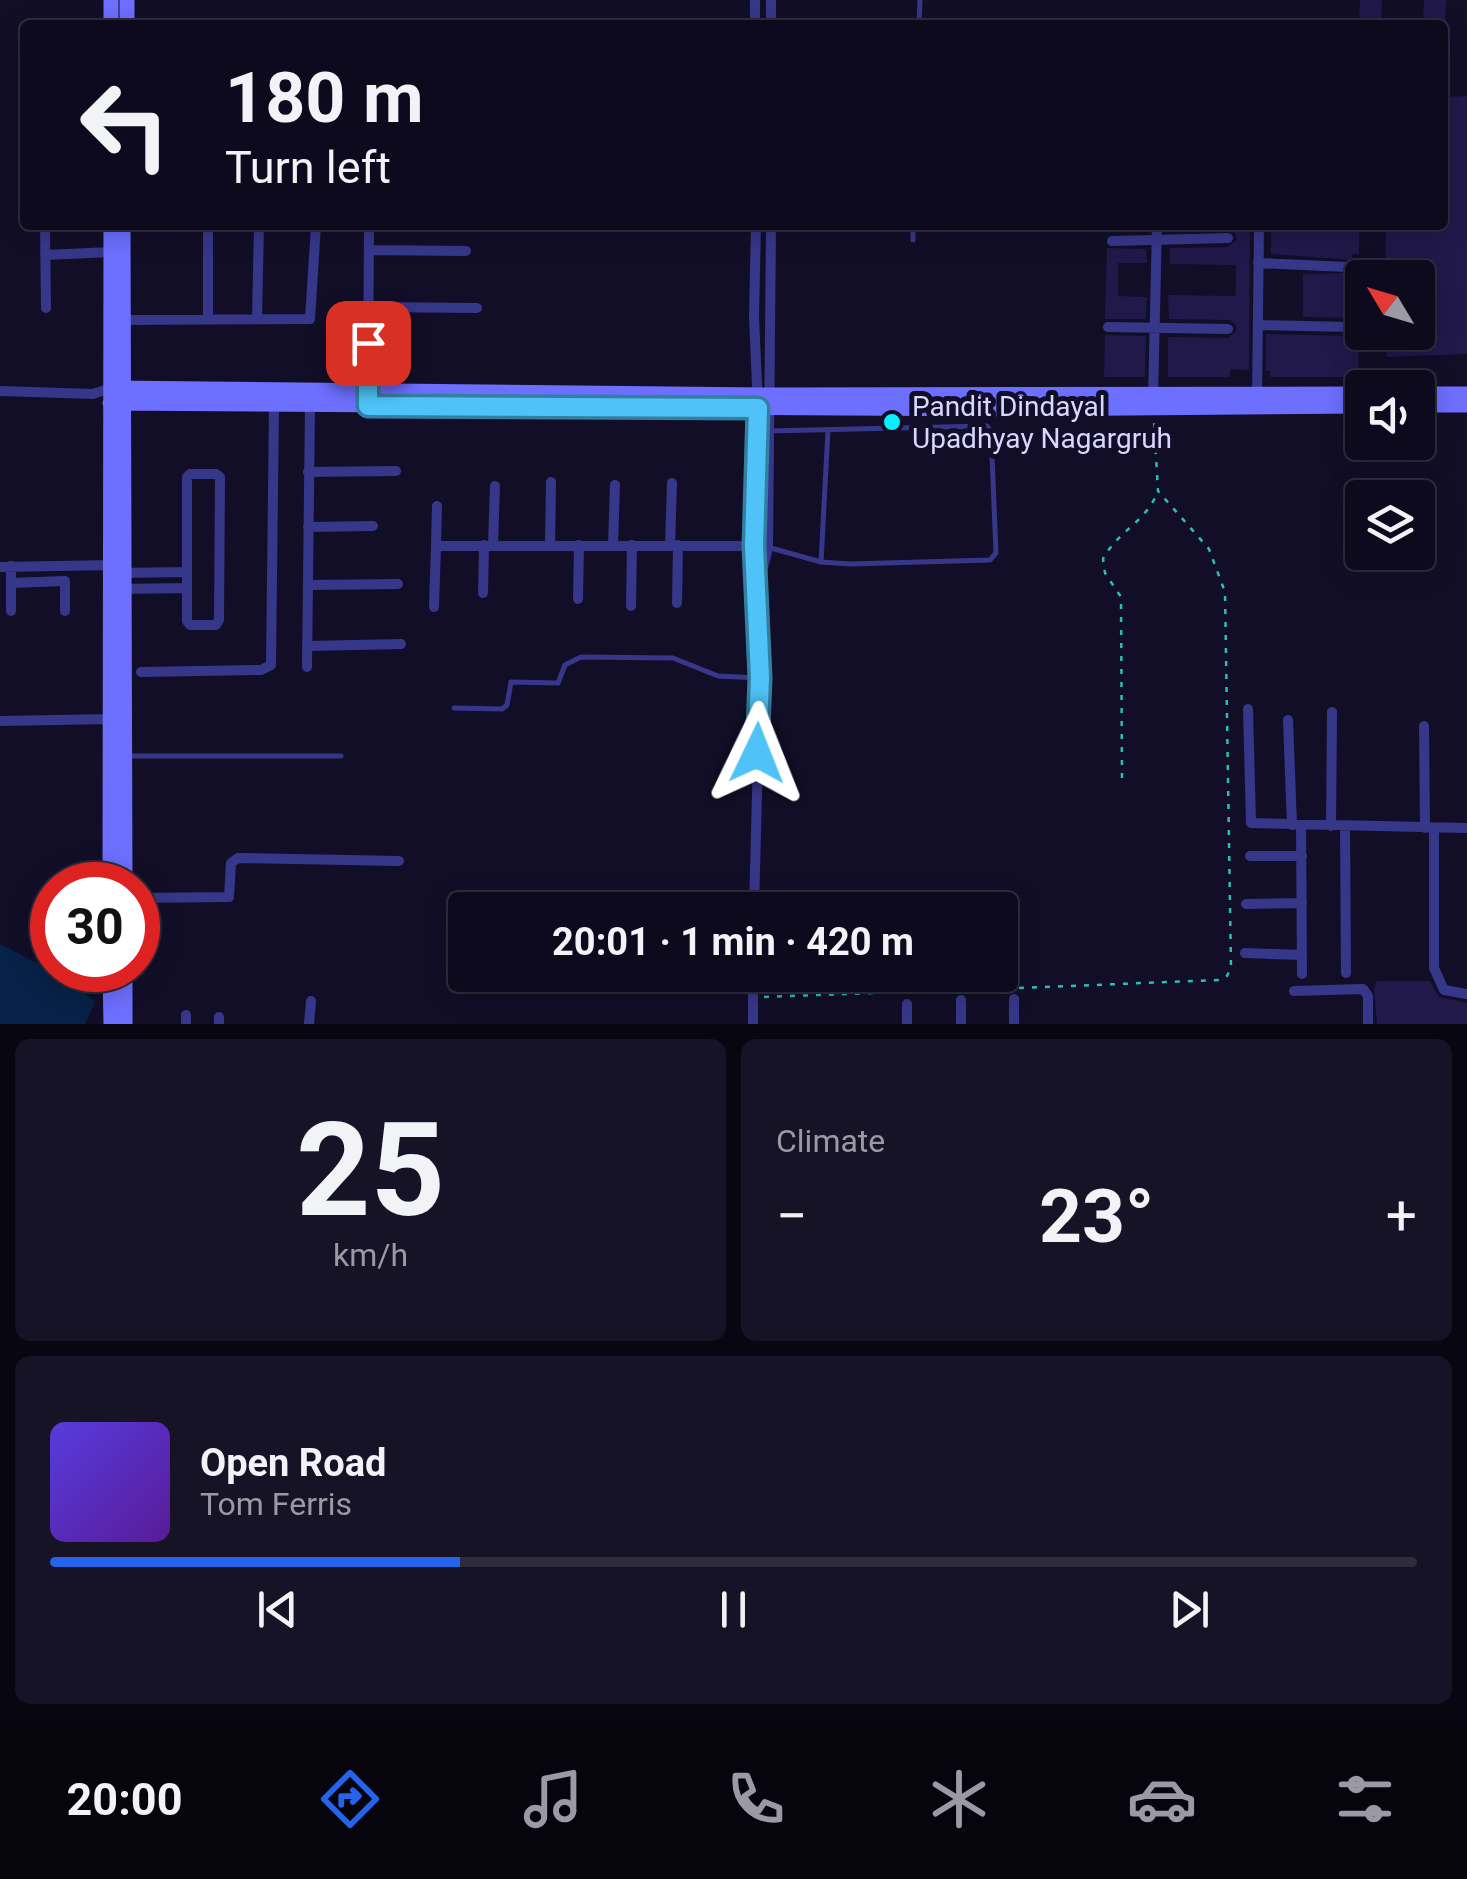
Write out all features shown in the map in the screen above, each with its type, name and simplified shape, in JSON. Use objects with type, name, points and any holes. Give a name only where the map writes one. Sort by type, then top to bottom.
[{"type":"street","points":[[45,230],[46,308]]},
{"type":"street","points":[[111,230],[118,756],[124,862]]},
{"type":"street","points":[[116,396],[123,320],[124,230]]},
{"type":"street","points":[[208,230],[208,318]]},
{"type":"street","points":[[256,319],[258,230]]},
{"type":"street","points":[[123,320],[311,318],[316,230]]},
{"type":"street","points":[[368,398],[369,230]]},
{"type":"street","points":[[756,230],[754,317],[771,430],[768,548],[758,588]]},
{"type":"street","points":[[754,892],[760,678],[754,546],[758,432],[765,402],[771,230]]},
{"type":"street","points":[[1154,400],[1157,230]]},
{"type":"street","points":[[1257,400],[1259,230]]},
{"type":"street","points":[[1112,242],[1228,238]]},
{"type":"street","points":[[369,250],[466,251]]},
{"type":"street","points":[[45,255],[111,252]]},
{"type":"street","points":[[1258,263],[1345,267]]},
{"type":"street","points":[[369,307],[477,308]]},
{"type":"street","points":[[1258,325],[1345,327]]},
{"type":"street","points":[[1108,328],[1228,328]]},
{"type":"street","points":[[0,391],[274,406],[310,406],[368,398]]},
{"type":"street","points":[[1435,394],[1467,394]]},
{"type":"street","points":[[116,396],[765,402],[1257,400],[1345,395]]},
{"type":"street","points":[[1257,400],[1345,405]]},
{"type":"street","points":[[1435,405],[1467,405]]},
{"type":"street","points":[[141,672],[261,670],[271,665],[274,406]]},
{"type":"street","points":[[307,668],[310,406]]},
{"type":"street","points":[[308,472],[396,471]]},
{"type":"street","points":[[190,474],[219,475],[216,626],[188,624],[187,572],[187,478],[190,474]]},
{"type":"street","points":[[550,545],[551,482]]},
{"type":"street","points":[[672,483],[677,603]]},
{"type":"street","points":[[612,545],[615,485]]},
{"type":"street","points":[[483,593],[495,486]]},
{"type":"street","points":[[434,607],[436,506]]},
{"type":"street","points":[[308,526],[373,526]]},
{"type":"street","points":[[578,599],[579,545]]},
{"type":"street","points":[[631,606],[632,545]]},
{"type":"street","points":[[436,546],[768,548]]},
{"type":"street","points":[[10,611],[12,583],[6,566],[66,566],[187,588]]},
{"type":"street","points":[[65,611],[66,566]]},
{"type":"street","points":[[117,576],[187,572]]},
{"type":"street","points":[[111,862],[118,756],[112,719],[117,576]]},
{"type":"street","points":[[12,583],[66,581]]},
{"type":"street","points":[[308,586],[398,584]]},
{"type":"street","points":[[307,646],[401,644]]},
{"type":"street","points":[[1248,709],[1251,823],[1467,828]]},
{"type":"street","points":[[1331,826],[1332,712]]},
{"type":"street","points":[[0,721],[112,719]]},
{"type":"street","points":[[1288,720],[1302,856],[1302,974]]},
{"type":"street","points":[[1424,726],[1434,968],[1444,990],[1467,994]]},
{"type":"street","points":[[1345,826],[1346,973]]},
{"type":"street","points":[[1250,856],[1302,856]]},
{"type":"street","points":[[160,898],[229,897],[231,862],[238,858],[399,860]]},
{"type":"street","points":[[1246,904],[1302,903]]},
{"type":"street","points":[[1245,953],[1302,955]]},
{"type":"street","points":[[1294,991],[1363,989],[1368,996],[1368,1024]]},
{"type":"street","points":[[110,992],[111,1024]]},
{"type":"street","points":[[125,992],[126,1024]]},
{"type":"street","points":[[752,992],[753,1024]]},
{"type":"street","points":[[1014,999],[1014,1024]]},
{"type":"street","points":[[961,1000],[961,1024]]},
{"type":"street","points":[[309,1024],[311,1001]]},
{"type":"street","points":[[907,1024],[908,1004]]},
{"type":"lane","points":[[913,230],[913,240]]},
{"type":"lane","points":[[758,432],[989,428],[996,554],[990,560],[850,564],[821,562],[768,548]]},
{"type":"lane","points":[[821,562],[828,429]]},
{"type":"lane","points":[[454,708],[502,709],[511,682],[558,683],[566,665],[581,657],[673,658],[718,676],[760,678]]},
{"type":"lane","points":[[118,756],[341,756]]},
{"type":"path","points":[[1122,778],[1121,597],[1105,574],[1102,559],[1120,535],[1146,513],[1158,491],[1154,400]]},
{"type":"path","points":[[752,997],[1220,980],[1227,976],[1231,967],[1225,592],[1209,549],[1158,491]]},
{"type":"water","points":[[0,944],[30,959],[30,992],[84,992],[95,1002],[85,1024],[0,1024]]},
{"type":"building","points":[[1360,0],[1382,0],[1381,20],[1359,20]]},
{"type":"building","points":[[1424,0],[1446,0],[1445,20],[1423,20]]},
{"type":"building","points":[[1467,96],[1467,354],[1387,357],[1387,350],[1435,350],[1435,260],[1385,260],[1386,230],[1448,230],[1448,97]]},
{"type":"building","points":[[1230,230],[1250,230],[1249,370],[1230,369],[1230,377],[1168,377],[1168,337],[1228,338],[1237,330],[1229,320],[1169,319],[1168,295],[1235,296],[1236,286],[1236,265],[1170,264],[1170,248],[1228,247],[1237,239]]},
{"type":"building","points":[[1271,230],[1359,230],[1359,254],[1352,254],[1352,260],[1271,254]]},
{"type":"building","points":[[1107,248],[1146,249],[1147,263],[1118,263],[1118,296],[1147,297],[1146,319],[1105,319]]},
{"type":"building","points":[[1345,273],[1345,318],[1303,317],[1303,274]]},
{"type":"building","points":[[1266,334],[1345,336],[1345,350],[1358,350],[1359,370],[1345,370],[1345,377],[1270,377],[1270,371],[1266,371]]},
{"type":"building","points":[[1105,335],[1146,336],[1145,377],[1104,377]]},
{"type":"building","points":[[1377,981],[1430,981],[1439,997],[1467,1003],[1467,1024],[1377,1024]]},
{"type":"place","name":"Pandit Dindayal Upadhyay Nagargruh","points":[[892,422]]},
{"type":"route","points":[[368,343],[368,406],[758,408],[754,546],[760,678],[757,753]]}]
